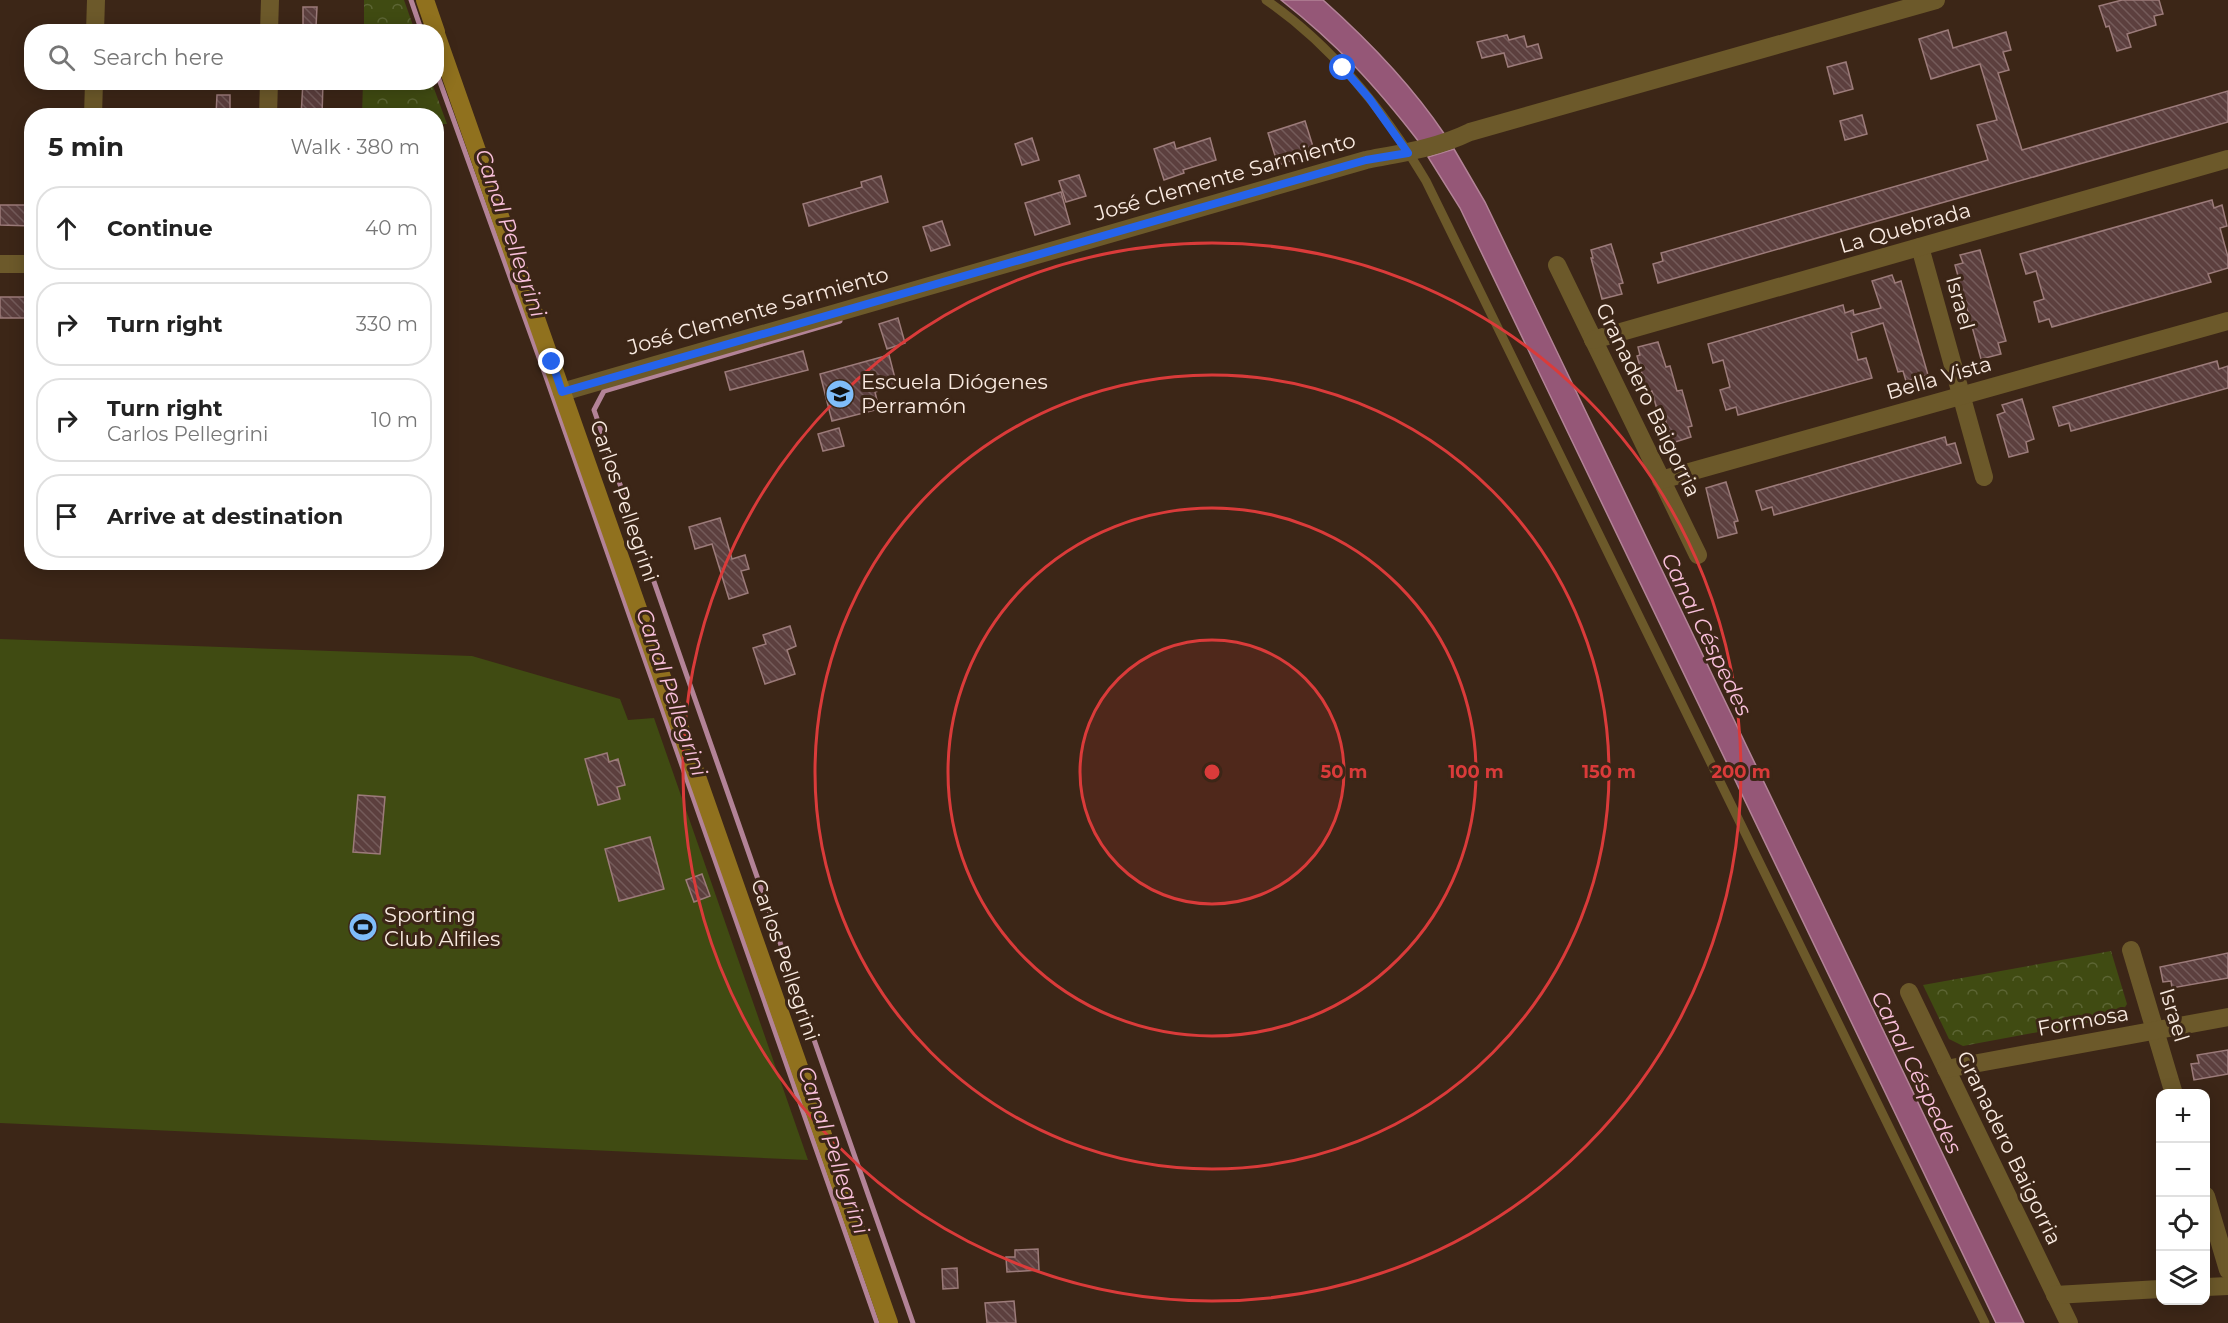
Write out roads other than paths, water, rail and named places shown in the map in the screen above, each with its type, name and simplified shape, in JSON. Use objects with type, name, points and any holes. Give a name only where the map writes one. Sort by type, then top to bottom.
[{"type":"main road","name":"Carlos Pellegrini","points":[[425,0],[433,24]]},
{"type":"main road","name":"Carlos Pellegrini","points":[[444,56],[889,1323]]},
{"type":"street","points":[[95,24],[96,0]]},
{"type":"street","points":[[269,24],[270,0]]},
{"type":"street","name":"José Clemente Sarmiento","points":[[562,392],[1355,163],[1449,142],[1470,132],[1936,0]]},
{"type":"street","points":[[93,108],[94,90]]},
{"type":"street","points":[[268,90],[268,108]]},
{"type":"street","name":"La Quebrada","points":[[1593,340],[2228,159]]},
{"type":"street","name":"Israel","points":[[1920,247],[1984,477]]},
{"type":"street","points":[[0,264],[24,264]]},
{"type":"street","name":"Granadero Baigorria","points":[[1557,265],[1698,555]]},
{"type":"street","name":"Bella Vista","points":[[1661,480],[2228,321]]},
{"type":"street","name":"Israel","points":[[2131,950],[2173,1089]]},
{"type":"street","name":"Granadero Baigorria","points":[[1909,992],[2069,1323]]},
{"type":"street","name":"Formosa","points":[[1946,1069],[2228,1017]]},
{"type":"street","points":[[2205,1197],[2228,1270]]},
{"type":"street","points":[[2210,1287],[2228,1286]]},
{"type":"street","points":[[2055,1295],[2156,1289]]},
{"type":"lane","points":[[1266,0],[1316,38],[1416,151],[1442,212],[1985,1323]]},
{"type":"waterway","name":"Canal Pellegrini","points":[[411,0],[419,24]]},
{"type":"waterway","name":"Canal Pellegrini","points":[[443,90],[546,377],[877,1323]]},
{"type":"waterway","points":[[840,321],[604,391],[594,410],[913,1323]]},
{"type":"place","name":"Escuela Diógenes Perramón","points":[[840,394]]},
{"type":"place","name":"Sporting Club Alfiles","points":[[363,927]]},
{"type":"water label","name":"Canal Céspedes","points":[[1707,634]]},
{"type":"water label","name":"Canal Céspedes","points":[[1917,1072]]}]
